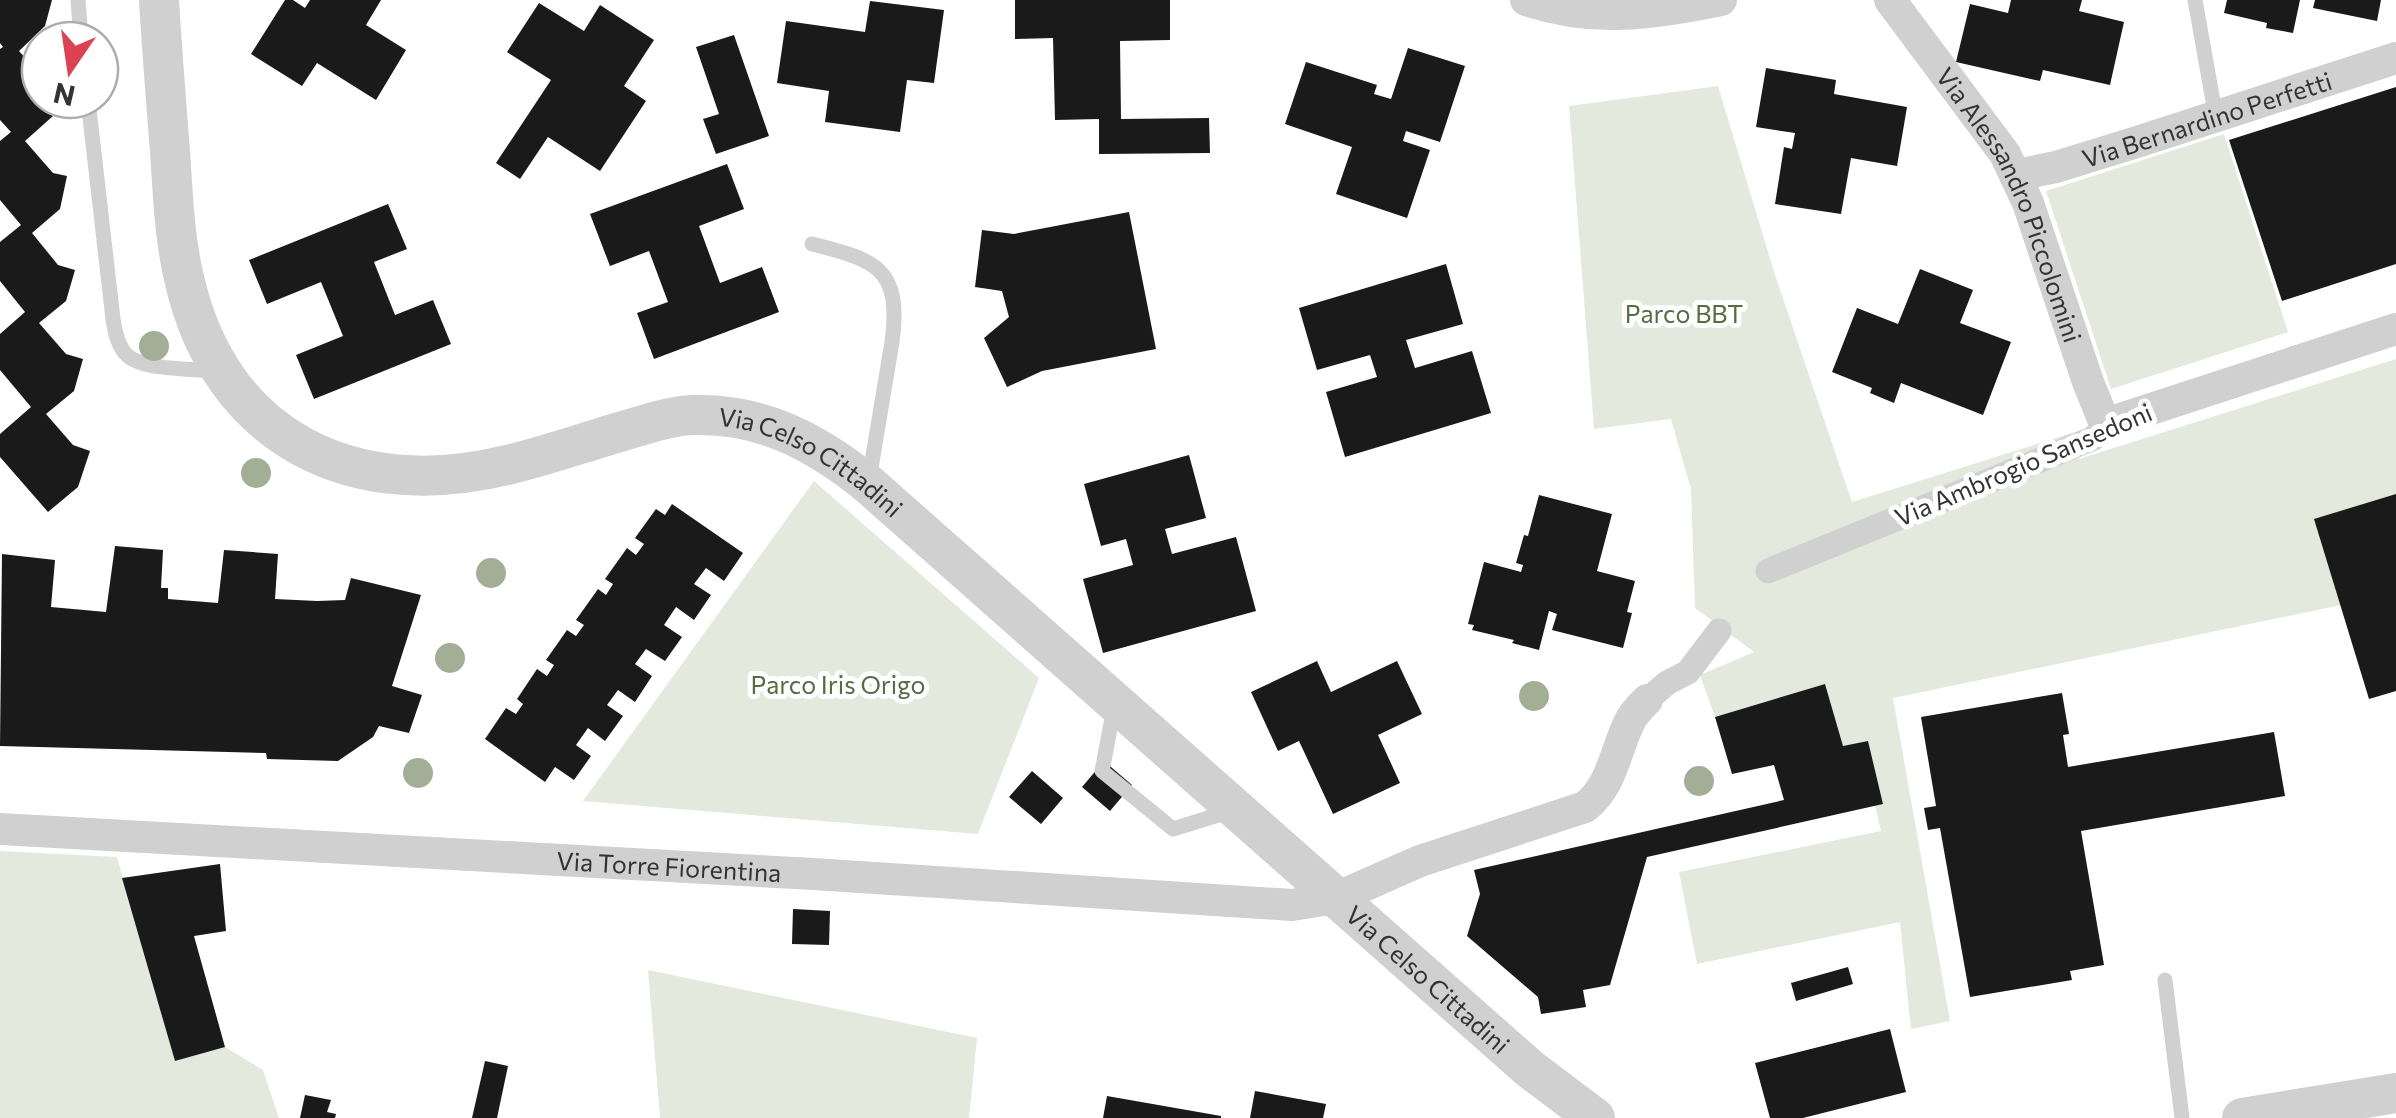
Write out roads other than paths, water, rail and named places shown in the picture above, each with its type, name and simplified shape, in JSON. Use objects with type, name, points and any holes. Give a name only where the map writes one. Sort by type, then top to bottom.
[{"type":"street","name":"Via Celso Cittadini","points":[[158,0],[176,236],[184,282],[199,326],[222,371],[277,433],[316,454],[382,473],[428,476],[507,466],[654,422],[694,414],[775,427],[809,442],[868,484],[1530,1070],[1595,1118]]},
{"type":"street","points":[[1526,0],[1600,15],[1658,13],[1720,0]]},
{"type":"street","name":"Via Alessandro Piccolomini","points":[[1890,0],[2005,154],[2016,175],[2105,424]]},
{"type":"street","name":"Via Bernardino Perfetti","points":[[2016,175],[2056,167],[2216,118],[2396,58]]},
{"type":"street","name":"Via Ambrogio Sansedoni","points":[[1768,570],[2094,438],[2105,424],[2396,329]]},
{"type":"street","points":[[1336,898],[1420,861],[1585,808],[1601,792],[1630,721],[1646,700],[1688,672],[1719,631]]},
{"type":"street","name":"Via Torre Fiorentina","points":[[0,829],[1292,905],[1336,898]]},
{"type":"street","points":[[2242,1118],[2396,1093]]},
{"type":"lane","points":[[2195,0],[2216,118]]},
{"type":"lane","points":[[90,120],[113,319],[120,344],[126,355],[148,365],[222,371]]},
{"type":"lane","points":[[812,244],[865,260],[880,270],[894,299],[892,342],[868,484]]},
{"type":"lane","points":[[1115,704],[1102,772],[1173,829],[1236,810]]},
{"type":"lane","points":[[2166,980],[2182,1118]]},
{"type":"park label","name":"Parco BBT","points":[[1684,313]]},
{"type":"park label","name":"Parco Iris Origo","points":[[838,684]]}]
